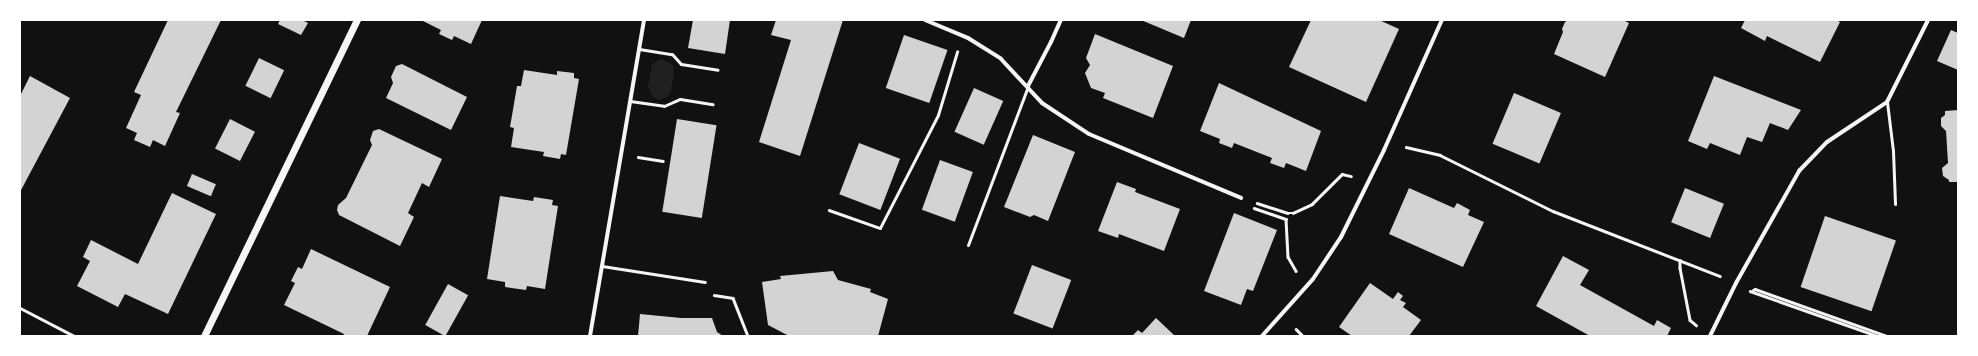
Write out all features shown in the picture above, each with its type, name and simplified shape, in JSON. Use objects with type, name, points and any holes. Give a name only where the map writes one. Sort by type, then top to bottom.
[{"type":"street","points":[[204,336],[357,20]]},
{"type":"street","points":[[590,336],[644,20]]},
{"type":"street","points":[[925,20],[968,38],[994,55],[1028,86],[1042,103],[1089,134],[1241,198]]},
{"type":"street","points":[[1028,86],[1052,42],[1061,20]]},
{"type":"street","points":[[1262,336],[1313,279],[1341,237],[1384,150],[1442,20]]},
{"type":"street","points":[[1710,336],[1736,283],[1799,171],[1827,142],[1888,102],[1928,20]]},
{"type":"lane","points":[[639,48],[672,54],[681,64],[718,70]]},
{"type":"lane","points":[[968,245],[1028,86]]},
{"type":"lane","points":[[630,101],[664,106],[680,99],[713,104]]},
{"type":"lane","points":[[1888,102],[1893,151],[1895,204]]},
{"type":"lane","points":[[602,266],[705,282]]},
{"type":"lane","points":[[20,308],[74,336]]},
{"type":"path","points":[[829,210],[880,228],[938,115],[957,52]]},
{"type":"path","points":[[1407,147],[1440,155],[1553,211],[1715,274]]},
{"type":"path","points":[[636,157],[663,161]]},
{"type":"path","points":[[1254,202],[1287,214],[1312,204],[1342,174],[1351,176]]},
{"type":"path","points":[[1252,207],[1286,219],[1288,257],[1296,271]]},
{"type":"path","points":[[1680,260],[1680,268],[1690,320],[1696,325]]},
{"type":"path","points":[[1878,336],[1751,291],[1755,289],[1887,336]]},
{"type":"path","points":[[709,295],[733,298],[748,336]]},
{"type":"path","points":[[1296,329],[1303,336]]},
{"type":"shaded area","points":[[661,59],[673,65],[674,73],[671,91],[667,97],[659,100],[652,96],[648,87],[652,64]]},
{"type":"building","points":[[168,20],[221,20],[176,112],[180,113],[165,146],[153,140],[150,147],[134,140],[137,133],[126,128],[141,95],[134,92]]},
{"type":"building","points":[[280,20],[302,20],[308,23],[301,35],[278,24]]},
{"type":"building","points":[[421,20],[482,20],[471,44],[454,36],[452,40],[439,34],[441,30]]},
{"type":"building","points":[[693,20],[730,20],[725,54],[688,48]]},
{"type":"building","points":[[776,20],[843,20],[800,156],[759,142],[791,40],[771,35]]},
{"type":"building","points":[[1141,20],[1191,20],[1184,38]]},
{"type":"building","points":[[1311,20],[1379,20],[1399,29],[1366,102],[1289,67]]},
{"type":"building","points":[[1569,20],[1623,20],[1629,23],[1605,77],[1554,54],[1563,32],[1562,29],[1565,22]]},
{"type":"building","points":[[1745,20],[1836,20],[1840,22],[1820,62],[1767,36],[1765,41],[1741,28]]},
{"type":"building","points":[[1951,30],[1958,33],[1958,70],[1937,61]]},
{"type":"building","points":[[1095,34],[1173,66],[1153,118],[1103,98],[1105,93],[1091,88],[1085,73],[1090,65],[1086,58]]},
{"type":"building","points":[[904,35],[947,50],[929,103],[886,88]]},
{"type":"building","points":[[259,58],[284,70],[271,98],[245,86]]},
{"type":"building","points":[[402,64],[467,97],[451,130],[386,98],[393,83],[391,77],[396,66]]},
{"type":"building","points":[[524,70],[557,75],[557,71],[574,73],[574,78],[579,79],[566,155],[561,154],[560,159],[543,156],[544,152],[511,147],[514,128],[510,127],[517,86],[521,86]]},
{"type":"building","points":[[30,76],[70,98],[20,192],[20,96]]},
{"type":"building","points":[[1714,76],[1801,110],[1788,130],[1770,123],[1762,142],[1747,137],[1740,155],[1710,143],[1707,149],[1688,141]]},
{"type":"building","points":[[1219,83],[1321,131],[1306,171],[1286,163],[1284,168],[1270,163],[1272,158],[1234,143],[1232,148],[1219,143],[1220,139],[1200,131]]},
{"type":"building","points":[[974,88],[1003,101],[984,145],[954,132]]},
{"type":"building","points":[[1514,93],[1561,113],[1539,164],[1493,144]]},
{"type":"building","points":[[1958,110],[1958,182],[1949,182],[1949,180],[1943,176],[1942,168],[1948,163],[1946,131],[1941,126],[1941,118],[1945,115],[1945,111]]},
{"type":"building","points":[[230,119],[255,132],[240,161],[215,148]]},
{"type":"building","points":[[677,119],[717,125],[702,218],[662,212]]},
{"type":"building","points":[[379,129],[442,159],[429,187],[422,183],[408,213],[414,217],[400,246],[339,215],[337,210],[338,205],[346,198],[372,145],[370,140],[373,131]]},
{"type":"building","points":[[1033,135],[1075,152],[1048,221],[1034,215],[1030,217],[1004,207]]},
{"type":"building","points":[[859,143],[900,159],[880,210],[839,194]]},
{"type":"building","points":[[940,160],[973,172],[955,222],[922,210]]},
{"type":"building","points":[[192,174],[216,184],[211,196],[187,186]]},
{"type":"building","points":[[1117,182],[1136,189],[1135,192],[1180,209],[1164,251],[1119,234],[1118,238],[1098,231]]},
{"type":"building","points":[[1409,188],[1454,208],[1457,203],[1470,210],[1468,215],[1484,222],[1463,267],[1389,234]]},
{"type":"building","points":[[1685,188],[1724,204],[1710,238],[1671,222]]},
{"type":"building","points":[[172,193],[216,214],[168,314],[125,294],[118,307],[77,286],[90,261],[83,257],[91,240],[138,264]]},
{"type":"building","points":[[500,196],[533,201],[534,197],[553,200],[552,205],[558,206],[545,289],[527,286],[526,290],[505,287],[505,282],[487,279]]},
{"type":"building","points":[[1234,213],[1277,230],[1253,291],[1247,289],[1241,305],[1204,291]]},
{"type":"building","points":[[1825,216],[1896,240],[1871,311],[1801,287]]},
{"type":"building","points":[[311,249],[390,287],[367,336],[343,336],[344,334],[284,305],[295,283],[291,281],[298,267],[302,269]]},
{"type":"building","points":[[1563,256],[1589,270],[1580,285],[1654,326],[1657,320],[1671,328],[1667,336],[1590,336],[1536,306]]},
{"type":"building","points":[[1032,265],[1071,280],[1053,329],[1013,314]]},
{"type":"building","points":[[833,271],[838,280],[871,289],[870,292],[888,299],[878,336],[789,336],[768,325],[762,282],[781,279],[780,276]]},
{"type":"building","points":[[1370,283],[1393,299],[1398,292],[1403,296],[1400,300],[1406,303],[1403,307],[1421,320],[1409,336],[1352,336],[1339,327]]},
{"type":"building","points":[[448,284],[468,295],[445,336],[425,325]]},
{"type":"building","points":[[640,314],[681,318],[712,318],[717,332],[723,336],[638,336]]},
{"type":"building","points":[[1156,318],[1175,336],[1132,336],[1138,330],[1142,333]]}]
